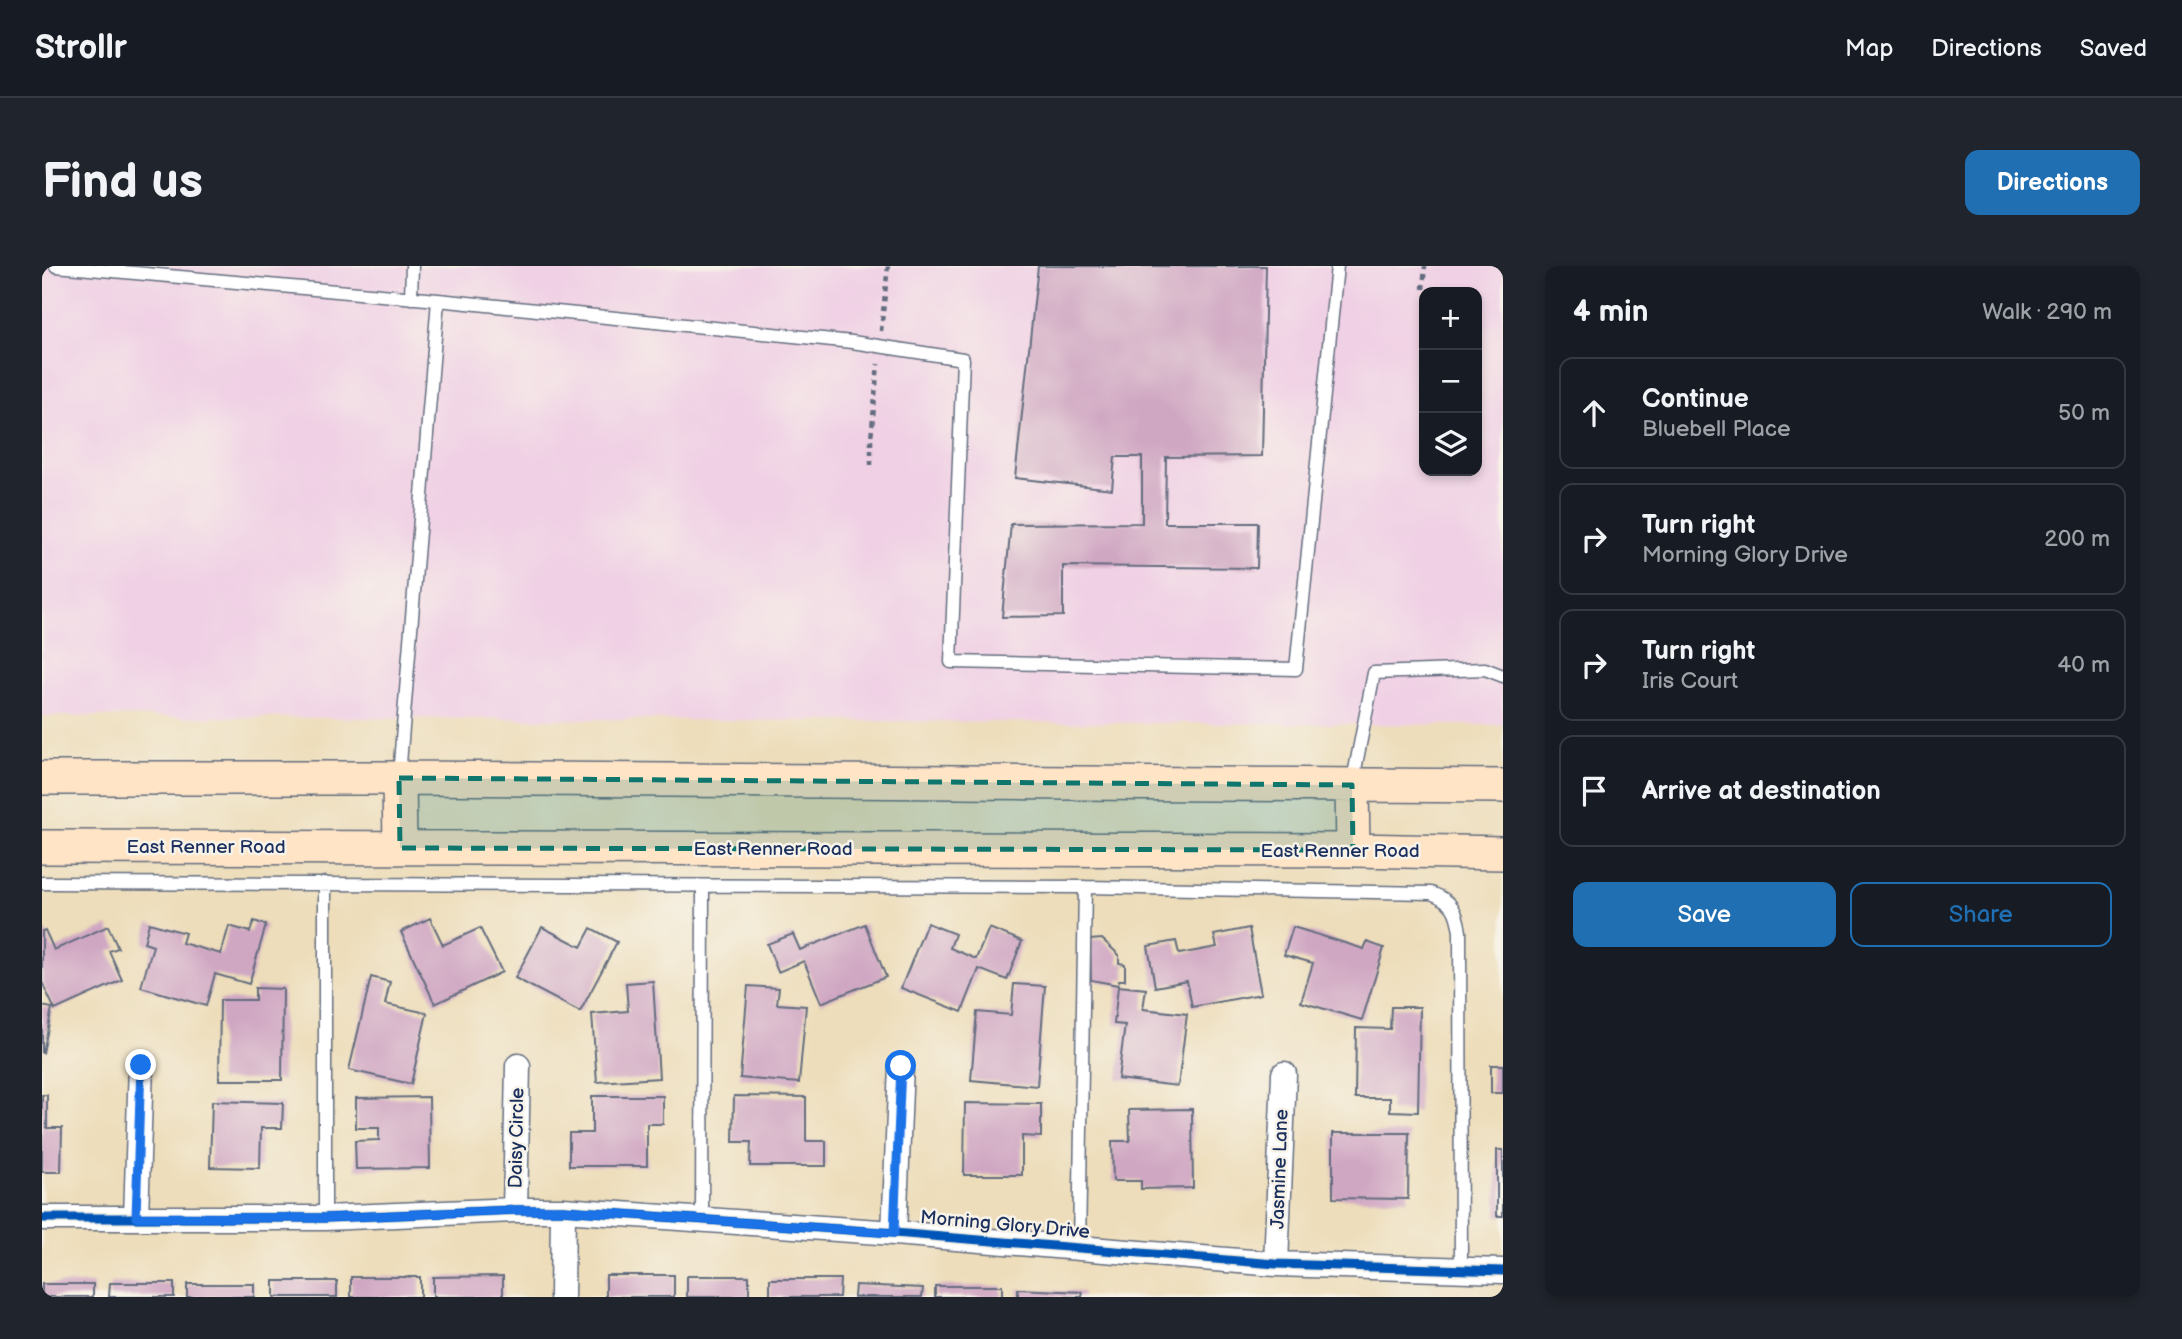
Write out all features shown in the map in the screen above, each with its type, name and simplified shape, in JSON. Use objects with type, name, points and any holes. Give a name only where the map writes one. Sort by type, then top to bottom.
[{"type":"main road","points":[[42,778],[1503,786]]},
{"type":"main road","points":[[399,778],[400,848]]},
{"type":"main road","points":[[1352,785],[1353,850]]},
{"type":"main road","name":"East Renner Road","points":[[42,846],[1353,850],[1503,853]]},
{"type":"street","points":[[136,1217],[141,1065]]},
{"type":"street","name":"Daisy Circle","points":[[516,1210],[518,1066]]},
{"type":"street","points":[[894,1233],[901,1066]]},
{"type":"street","name":"Jasmine Lane","points":[[1276,1264],[1284,1074]]},
{"type":"street","name":"Morning Glory Drive","points":[[42,1218],[325,1218],[563,1210],[1276,1264],[1503,1271]]},
{"type":"street","points":[[562,1297],[563,1210]]},
{"type":"lane","points":[[56,266],[438,300],[840,341],[963,359],[951,662],[1296,669],[1337,266]]},
{"type":"lane","points":[[411,298],[412,266]]},
{"type":"lane","points":[[399,778],[438,300]]},
{"type":"lane","points":[[1352,785],[1374,673],[1485,669],[1503,676]]},
{"type":"lane","points":[[42,883],[1085,887],[1431,893],[1441,897],[1457,911],[1460,932],[1461,1270]]},
{"type":"lane","points":[[325,883],[325,1218]]},
{"type":"lane","points":[[702,1220],[703,887]]},
{"type":"lane","points":[[1079,1248],[1085,887]]},
{"type":"path","points":[[1423,287],[1425,266]]},
{"type":"highlighted area","points":[[399,778],[1352,785],[1353,850],[400,848]]},
{"type":"shaded area","points":[[42,266],[1503,266],[1503,725],[42,716]]},
{"type":"building","points":[[1038,266],[1266,266],[1262,456],[1166,457],[1165,523],[1258,523],[1257,568],[1063,566],[1063,616],[1002,617],[1011,524],[1142,523],[1142,457],[1115,457],[1112,489],[1015,478]]},
{"type":"building","points":[[430,918],[443,945],[480,928],[502,972],[435,1004],[401,932]]},
{"type":"building","points":[[254,921],[266,925],[249,984],[215,974],[206,1006],[141,987],[153,946],[144,943],[149,923],[185,933],[182,943],[221,954],[229,926],[250,932]]},
{"type":"building","points":[[927,923],[955,934],[950,948],[976,959],[989,928],[1022,941],[1007,980],[979,969],[962,1012],[901,988]]},
{"type":"building","points":[[865,924],[886,977],[821,1003],[804,961],[778,972],[767,944],[793,934],[800,950]]},
{"type":"building","points":[[108,926],[118,948],[109,951],[122,980],[55,1010],[42,982],[42,931],[45,930],[54,950]]},
{"type":"building","points":[[542,927],[581,947],[591,928],[617,942],[580,1012],[515,978]]},
{"type":"building","points":[[1293,927],[1364,949],[1367,942],[1384,948],[1362,1020],[1301,1002],[1313,963],[1284,955]]},
{"type":"building","points":[[1249,928],[1261,994],[1192,1007],[1187,981],[1155,987],[1148,946],[1176,941],[1179,954],[1217,947],[1214,935]]},
{"type":"building","points":[[1102,939],[1119,955],[1119,963],[1125,964],[1125,980],[1119,980],[1118,985],[1091,980],[1090,940]]},
{"type":"building","points":[[371,977],[390,982],[385,1004],[427,1013],[411,1084],[349,1070]]},
{"type":"building","points":[[653,981],[659,1078],[597,1082],[592,1014],[628,1011],[626,983]]},
{"type":"building","points":[[1014,984],[1045,986],[1037,1086],[971,1080],[977,1012],[1011,1015]]},
{"type":"building","points":[[748,986],[779,988],[777,1004],[806,1006],[799,1083],[740,1078]]},
{"type":"building","points":[[1118,986],[1146,989],[1143,1009],[1187,1014],[1178,1086],[1118,1079],[1125,1025],[1114,1024]]},
{"type":"building","points":[[255,988],[283,989],[282,1080],[219,1080],[220,1000],[255,1000]]},
{"type":"building","points":[[42,1006],[52,1008],[43,1053],[42,1053]]},
{"type":"building","points":[[1391,1007],[1420,1007],[1418,1112],[1390,1111],[1390,1098],[1355,1098],[1356,1028],[1390,1029]]},
{"type":"building","points":[[1491,1065],[1503,1065],[1503,1093],[1491,1093]]},
{"type":"building","points":[[42,1095],[47,1095],[47,1128],[62,1128],[61,1172],[42,1172]]},
{"type":"building","points":[[592,1096],[663,1096],[663,1124],[647,1124],[647,1166],[569,1166],[569,1133],[592,1133]]},
{"type":"building","points":[[734,1096],[806,1097],[806,1141],[826,1141],[826,1166],[750,1166],[751,1142],[733,1142]]},
{"type":"building","points":[[429,1097],[430,1168],[356,1169],[355,1141],[379,1140],[379,1128],[356,1128],[356,1098]]},
{"type":"building","points":[[212,1101],[283,1103],[282,1128],[261,1128],[260,1168],[210,1167]]},
{"type":"building","points":[[965,1103],[1041,1104],[1041,1137],[1022,1136],[1022,1175],[964,1175]]},
{"type":"building","points":[[1192,1109],[1193,1188],[1141,1189],[1141,1181],[1113,1181],[1112,1141],[1130,1141],[1129,1110]]},
{"type":"building","points":[[1333,1133],[1409,1133],[1408,1199],[1333,1198]]},
{"type":"building","points":[[1497,1150],[1503,1150],[1503,1216],[1497,1216]]},
{"type":"building","points":[[606,1275],[674,1275],[674,1297],[606,1297]]},
{"type":"building","points":[[503,1276],[503,1297],[433,1297],[433,1277]]},
{"type":"building","points":[[687,1276],[749,1276],[749,1297],[687,1297]]},
{"type":"building","points":[[351,1277],[420,1277],[420,1297],[351,1297]]},
{"type":"building","points":[[770,1279],[840,1279],[839,1297],[770,1297]]},
{"type":"building","points":[[274,1281],[337,1281],[337,1297],[274,1297]]},
{"type":"building","points":[[110,1283],[174,1283],[174,1297],[109,1297]]},
{"type":"building","points":[[42,1284],[93,1284],[93,1297],[42,1297]]},
{"type":"building","points":[[187,1284],[254,1284],[254,1297],[187,1297]]},
{"type":"building","points":[[855,1285],[923,1288],[922,1297],[854,1297]]},
{"type":"building","points":[[935,1286],[1002,1286],[1002,1297],[935,1297]]},
{"type":"building","points":[[1018,1289],[1083,1292],[1082,1297],[1018,1297]]},
{"type":"cycle path","points":[[42,1218],[325,1218],[563,1210],[1276,1264],[1503,1271]]},
{"type":"route","points":[[141,1065],[136,1217],[325,1218],[563,1210],[894,1233],[901,1066]]}]
